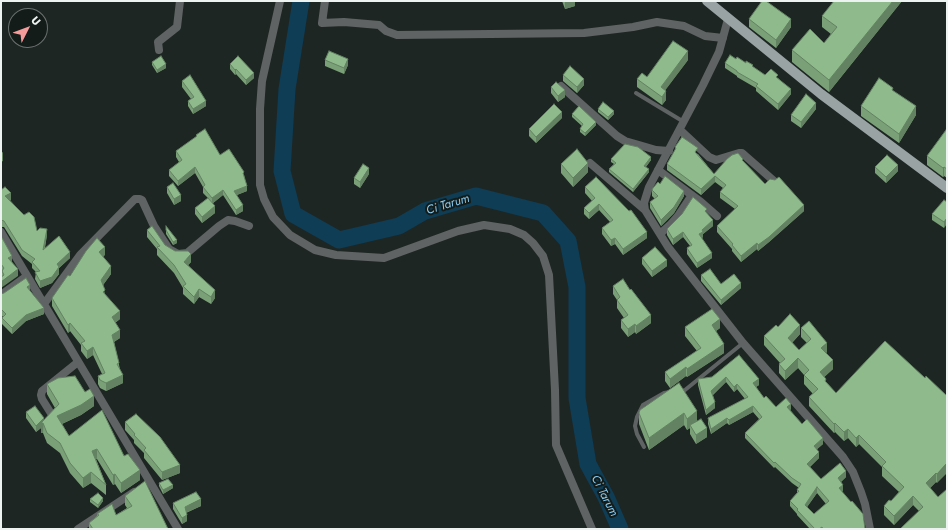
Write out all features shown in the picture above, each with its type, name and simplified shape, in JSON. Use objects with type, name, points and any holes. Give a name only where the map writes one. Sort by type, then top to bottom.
[{"type":"main road","points":[[707,1],[821,94],[947,188]]},
{"type":"street","points":[[159,50],[158,42],[176,27],[180,1]]},
{"type":"street","points":[[280,1],[262,81],[260,109],[260,185],[264,199],[273,217],[290,235],[315,250],[336,255],[384,258],[458,231],[484,225],[510,229],[524,235],[533,243],[543,256],[548,275],[555,390],[556,445],[592,529]]},
{"type":"street","points":[[325,1],[322,23],[344,22],[380,25],[386,31],[397,35],[584,33],[633,27],[657,22],[684,26],[705,36],[723,38]]},
{"type":"street","points":[[645,210],[646,197],[649,187],[680,130],[719,52],[728,19]]},
{"type":"street","points":[[561,86],[616,136],[625,141],[656,150],[669,151]]},
{"type":"street","points":[[680,130],[709,157],[716,160],[742,153],[774,181]]},
{"type":"street","points":[[590,163],[645,210],[668,247],[743,342],[843,456],[853,472],[861,492],[870,529]]},
{"type":"street","points":[[658,170],[692,194],[717,216]]},
{"type":"street","points":[[660,234],[672,224],[692,194]]},
{"type":"street","points":[[44,304],[80,255],[135,199],[142,200],[154,226],[170,249],[178,254],[187,253],[228,220],[249,226]]},
{"type":"street","points":[[1,232],[178,529]]},
{"type":"street","points":[[1,295],[26,276]]},
{"type":"street","points":[[52,415],[42,399],[42,391],[78,362]]},
{"type":"street","points":[[78,529],[150,481]]},
{"type":"lane","points":[[636,93],[684,122]]},
{"type":"lane","points":[[644,447],[637,434],[635,426],[637,417],[643,405],[664,393],[685,390],[743,342]]},
{"type":"building","points":[[762,1],[766,1],[791,19],[776,40],[749,19]]},
{"type":"building","points":[[834,1],[893,1],[829,80],[792,50],[810,29],[824,43],[837,27],[822,16]]},
{"type":"building","points":[[673,41],[688,51],[661,87],[666,91],[662,97],[637,79],[642,73],[647,77]]},
{"type":"building","points":[[329,51],[348,59],[344,68],[325,60]]},
{"type":"building","points":[[730,55],[736,59],[737,57],[746,63],[746,61],[753,65],[752,66],[765,75],[771,69],[778,75],[776,77],[791,89],[778,104],[756,86],[758,84],[725,63]]},
{"type":"building","points":[[161,56],[166,64],[157,70],[152,62]]},
{"type":"building","points":[[238,56],[254,73],[246,80],[230,64]]},
{"type":"building","points":[[570,66],[584,79],[577,87],[563,75]]},
{"type":"building","points":[[190,75],[206,101],[193,109],[188,101],[194,97],[182,81]]},
{"type":"building","points":[[879,78],[893,88],[892,90],[916,106],[899,134],[861,106]]},
{"type":"building","points":[[556,82],[565,90],[558,96],[551,87]]},
{"type":"building","points":[[806,94],[816,103],[801,122],[791,115]]},
{"type":"building","points":[[603,102],[614,111],[608,117],[598,109]]},
{"type":"building","points":[[554,104],[562,112],[536,137],[529,129]]},
{"type":"building","points":[[579,106],[596,122],[585,133],[580,129],[583,124],[572,114]]},
{"type":"building","points":[[205,129],[220,155],[229,149],[244,172],[247,186],[234,191],[243,205],[236,210],[223,190],[212,198],[203,187],[205,185],[195,167],[178,181],[169,170],[182,160],[176,151]]},
{"type":"building","points":[[946,130],[947,169],[944,167],[943,168],[927,156]]},
{"type":"building","points":[[682,137],[698,148],[695,152],[714,174],[727,159],[738,153],[743,159],[742,160],[765,184],[770,179],[775,180],[779,177],[804,205],[769,237],[758,245],[757,243],[741,256],[732,245],[733,244],[717,226],[738,206],[720,192],[726,185],[715,176],[701,189],[667,164],[676,148],[675,147]]},
{"type":"building","points":[[625,144],[638,147],[651,157],[644,166],[649,169],[633,189],[609,169],[616,163],[611,159]]},
{"type":"building","points":[[577,149],[588,163],[573,178],[561,164]]},
{"type":"building","points":[[887,155],[898,165],[886,177],[875,167]]},
{"type":"building","points":[[363,164],[369,168],[360,182],[354,178]]},
{"type":"building","points":[[665,176],[684,191],[674,207],[661,220],[650,202],[658,196],[652,190],[653,188],[658,182],[660,184]]},
{"type":"building","points":[[596,177],[629,211],[631,210],[647,232],[623,249],[615,238],[611,240],[602,228],[613,220],[599,204],[589,213],[584,208],[595,198],[585,187]]},
{"type":"building","points":[[173,183],[181,195],[174,199],[167,187]]},
{"type":"building","points":[[5,187],[11,193],[5,196],[24,215],[29,212],[34,217],[37,231],[40,228],[47,229],[43,250],[59,236],[70,252],[57,264],[59,267],[52,277],[40,281],[35,272],[40,271],[32,262],[35,259],[22,250],[4,221],[1,220],[1,190]]},
{"type":"building","points":[[693,197],[707,209],[705,211],[713,220],[702,230],[703,232],[699,234],[712,253],[697,263],[687,248],[692,245],[683,232],[673,239],[667,229],[682,214]]},
{"type":"building","points":[[208,198],[215,206],[202,217],[195,208]]},
{"type":"building","points":[[944,200],[947,202],[947,218],[944,222],[932,214]]},
{"type":"building","points":[[152,226],[165,245],[175,251],[188,251],[191,254],[184,262],[215,290],[211,297],[199,289],[194,297],[183,286],[186,284],[174,265],[157,247],[160,246],[147,230]]},
{"type":"building","points":[[166,226],[177,240],[173,242],[166,230]]},
{"type":"building","points":[[1,236],[12,256],[8,258],[18,269],[1,282],[1,277],[4,275],[2,271],[4,268],[1,264]]},
{"type":"building","points":[[97,238],[105,247],[99,252],[111,266],[101,280],[105,290],[103,292],[120,311],[112,317],[120,330],[112,335],[119,363],[117,364],[123,375],[106,383],[100,380],[98,376],[105,373],[93,347],[87,351],[81,343],[85,341],[70,323],[68,325],[52,298]]},
{"type":"building","points":[[655,247],[667,260],[652,271],[642,258]]},
{"type":"building","points":[[710,269],[721,284],[734,274],[741,283],[721,300],[701,275]]},
{"type":"building","points":[[26,278],[30,285],[27,287],[44,308],[26,315],[12,328],[2,318],[6,314],[1,309],[1,294]]},
{"type":"building","points":[[623,279],[630,290],[631,289],[651,315],[636,326],[635,324],[628,329],[621,320],[628,315],[617,300],[620,297],[613,286]]},
{"type":"building","points":[[712,309],[720,319],[712,325],[724,344],[687,369],[686,367],[670,379],[665,372],[701,348],[685,327]]},
{"type":"building","points":[[790,314],[800,325],[788,338],[799,350],[811,339],[801,328],[809,321],[827,343],[821,348],[833,360],[820,372],[826,379],[825,381],[836,393],[885,341],[947,396],[947,463],[926,483],[938,497],[947,489],[947,529],[900,529],[923,507],[913,496],[894,516],[884,506],[904,487],[882,466],[886,462],[859,435],[856,438],[848,429],[844,432],[835,423],[834,424],[809,397],[818,389],[804,375],[809,370],[798,358],[785,371],[779,364],[785,359],[764,336],[776,325],[778,327]]},
{"type":"building","points":[[739,355],[759,379],[753,383],[764,398],[766,396],[776,407],[786,398],[791,404],[787,407],[802,424],[807,419],[823,438],[814,446],[819,452],[807,464],[821,479],[840,463],[846,471],[838,478],[843,485],[839,488],[863,514],[865,529],[823,529],[822,527],[815,529],[797,510],[798,509],[790,501],[799,491],[797,490],[801,484],[792,478],[775,462],[774,463],[745,433],[762,417],[753,406],[729,420],[727,418],[711,429],[708,418],[748,397],[737,384],[734,387],[726,377],[711,391],[715,402],[706,410],[698,379],[712,377]],"holes":[[[817,487],[829,501],[814,514],[805,505]]]},
{"type":"building","points":[[75,376],[85,392],[90,389],[94,396],[81,405],[57,416],[69,436],[102,410],[124,456],[128,454],[140,470],[121,483],[115,474],[113,475],[97,449],[92,451],[106,485],[91,472],[83,478],[70,463],[60,443],[47,433],[43,423],[41,423],[59,404],[47,384],[58,378]]},
{"type":"building","points":[[679,383],[697,411],[687,419],[684,413],[649,438],[639,413],[640,410]]},
{"type":"building","points":[[35,406],[44,418],[36,426],[26,412]]},
{"type":"building","points":[[136,414],[160,437],[180,465],[162,472],[144,450],[146,448],[125,422]]},
{"type":"building","points":[[701,419],[707,428],[696,435],[690,425]]},
{"type":"building","points":[[168,479],[173,485],[163,490],[159,483]]},
{"type":"building","points":[[145,481],[168,529],[93,529],[89,523],[99,515],[97,514],[112,504],[116,515],[132,506],[125,496]]},
{"type":"building","points":[[196,492],[201,499],[185,507],[187,515],[182,518],[173,503]]},
{"type":"building","points":[[98,493],[103,498],[98,505],[90,499]]},
{"type":"waterway","name":"Ci Tarum","points":[[301,1],[287,89],[282,171],[293,214],[339,240],[399,226],[425,211],[476,196],[543,213],[568,241],[577,287],[577,398],[588,464],[606,497],[620,529]]}]
